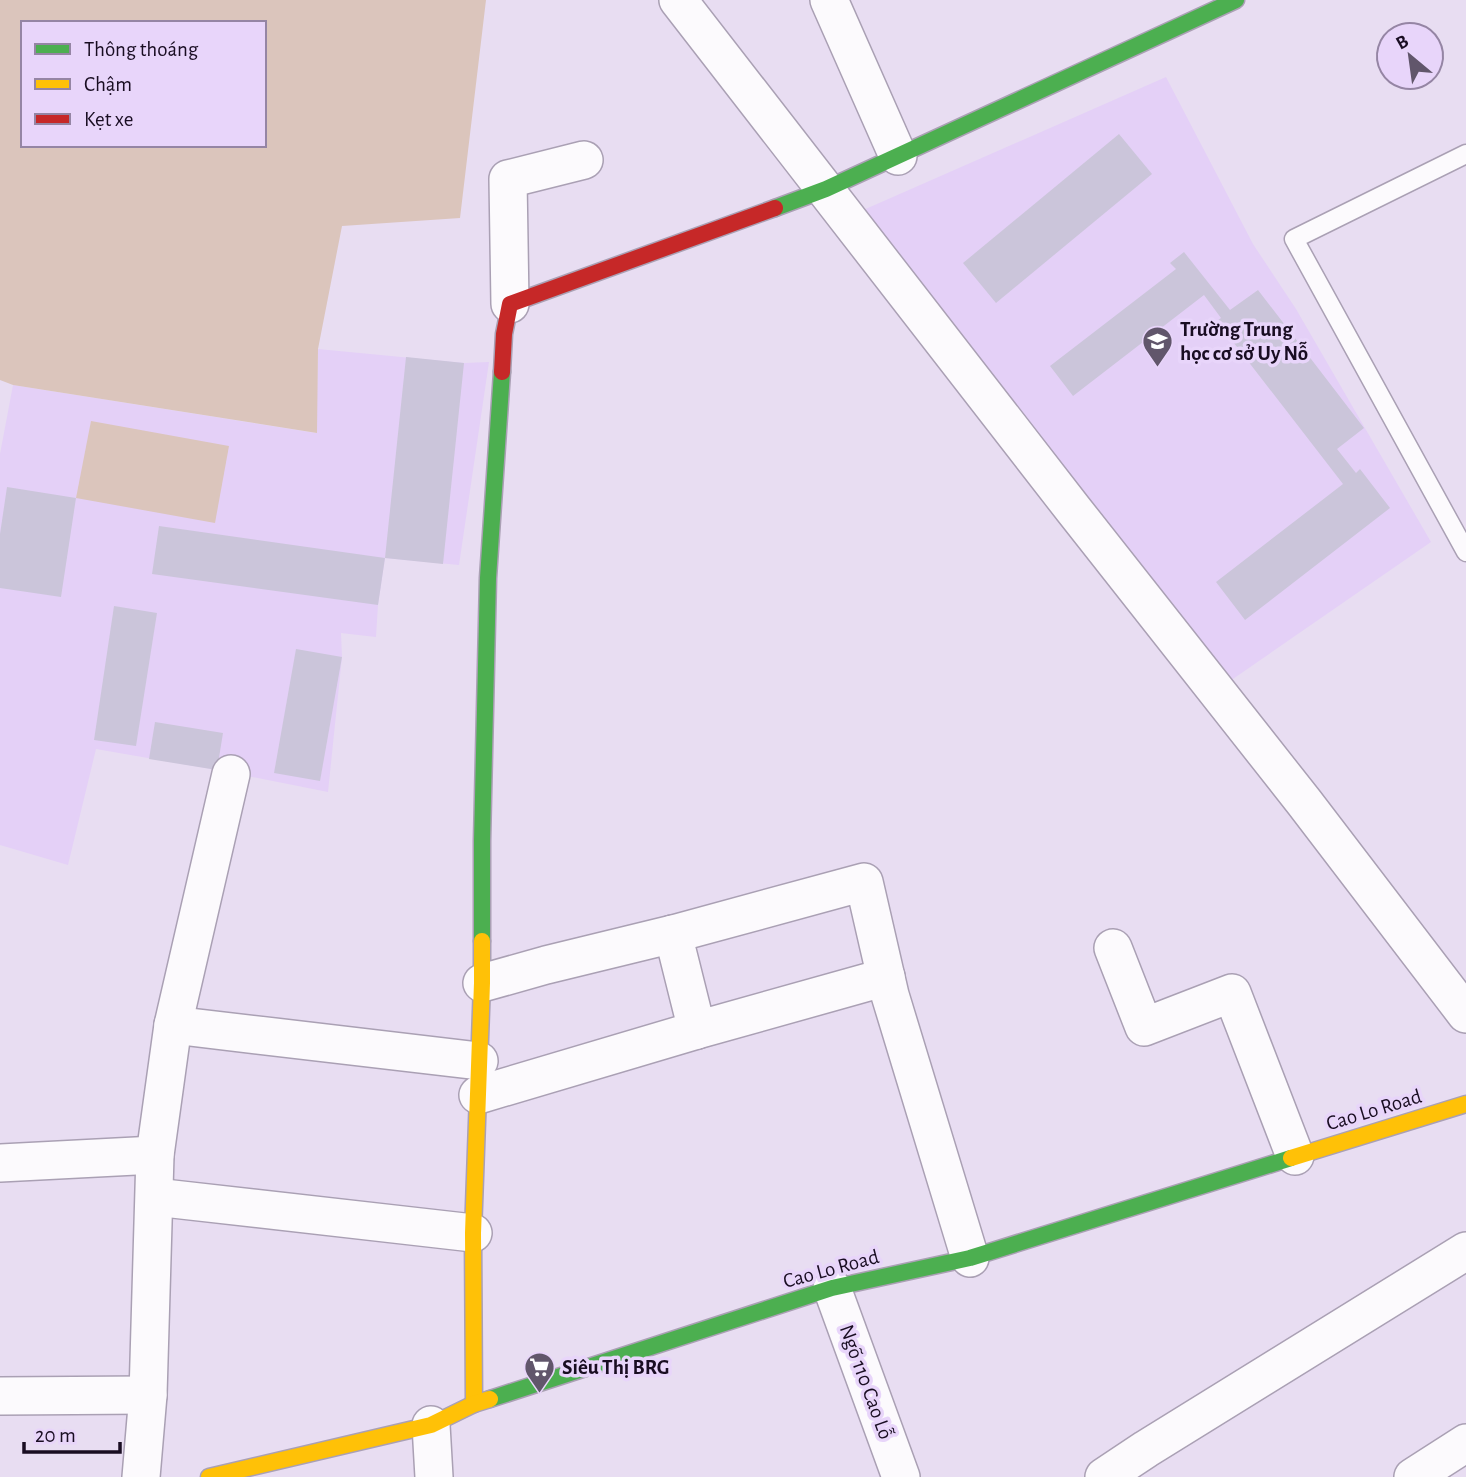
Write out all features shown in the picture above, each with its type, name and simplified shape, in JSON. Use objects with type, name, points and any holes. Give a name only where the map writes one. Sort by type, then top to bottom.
[{"type":"street","points":[[678,0],[1304,802],[1466,1014]]},
{"type":"street","points":[[829,0],[898,156]]},
{"type":"street","points":[[510,304],[826,189],[1236,0]]},
{"type":"street","points":[[474,1404],[473,1233],[482,984],[482,827],[488,578],[504,334],[510,304],[508,179],[584,160]]},
{"type":"street","points":[[141,1477],[148,1395],[155,1155],[173,1025],[231,774]]},
{"type":"street","points":[[482,984],[864,882],[886,977],[971,1258]]},
{"type":"street","points":[[673,934],[697,1030]]},
{"type":"street","points":[[1114,948],[1144,1027],[1232,993],[1295,1156]]},
{"type":"street","points":[[173,1025],[479,1078],[697,1030],[886,977]]},
{"type":"street","name":"Cao Lo Road","points":[[209,1477],[431,1425],[474,1404],[832,1288],[971,1258],[1466,1104]]},
{"type":"street","points":[[0,1163],[155,1155]]},
{"type":"street","points":[[155,1197],[473,1233]]},
{"type":"street","points":[[1104,1477],[1466,1251]]},
{"type":"street","name":"Ngõ 110 Cao Lỗ","points":[[832,1288],[901,1477]]},
{"type":"street","points":[[0,1396],[148,1395]]},
{"type":"street","points":[[431,1425],[434,1477]]},
{"type":"street","points":[[1413,1477],[1466,1443]]},
{"type":"lane","points":[[1466,154],[1294,239],[1466,552]]},
{"type":"shaded area","points":[[0,0],[486,0],[460,218],[342,226],[318,349],[317,433],[13,385],[0,380]]},
{"type":"shaded area","name":"Trường Trung học cơ sở Uy Nỗ","points":[[1166,77],[1253,244],[1296,309],[1431,542],[1230,681],[861,211]]},
{"type":"shaded area","points":[[318,349],[464,363],[489,362],[459,565],[385,558],[376,637],[341,633],[342,657],[328,792],[96,749],[68,865],[0,845],[0,454],[13,385],[316,433]]},
{"type":"shaded area","points":[[91,421],[229,446],[215,523],[76,498]]},
{"type":"building","points":[[1119,134],[1152,174],[996,303],[963,263]]},
{"type":"building","points":[[1184,252],[1230,310],[1258,290],[1364,428],[1337,449],[1356,473],[1360,469],[1390,508],[1245,620],[1216,582],[1343,484],[1217,321],[1221,318],[1204,295],[1073,396],[1050,366],[1176,269],[1170,263]]},
{"type":"building","points":[[406,357],[464,363],[443,564],[385,558]]},
{"type":"building","points":[[7,487],[76,498],[61,597],[0,588],[0,534]]},
{"type":"building","points":[[159,526],[385,558],[378,605],[152,574]]},
{"type":"building","points":[[114,606],[157,613],[136,746],[94,740]]},
{"type":"building","points":[[296,649],[342,657],[320,781],[274,773]]},
{"type":"building","points":[[155,722],[223,733],[217,770],[149,759]]},
{"type":"traffic: fast","points":[[775,208],[826,189],[1236,0]]},
{"type":"traffic: fast","points":[[482,941],[488,578],[502,372]]},
{"type":"traffic: fast","points":[[490,1399],[832,1288],[970,1258],[1291,1158]]},
{"type":"traffic: slow","points":[[474,1404],[473,1233],[482,941]]},
{"type":"traffic: slow","points":[[1291,1158],[1466,1104]]},
{"type":"traffic: slow","points":[[209,1477],[431,1425],[490,1399]]},
{"type":"traffic: jam","points":[[502,372],[504,334],[510,304],[775,208]]},
{"type":"place","name":"Trường Trung học cơ sở Uy Nỗ","points":[[1157,368]]},
{"type":"place","name":"Siêu Thị BRG","points":[[539,1394]]}]
